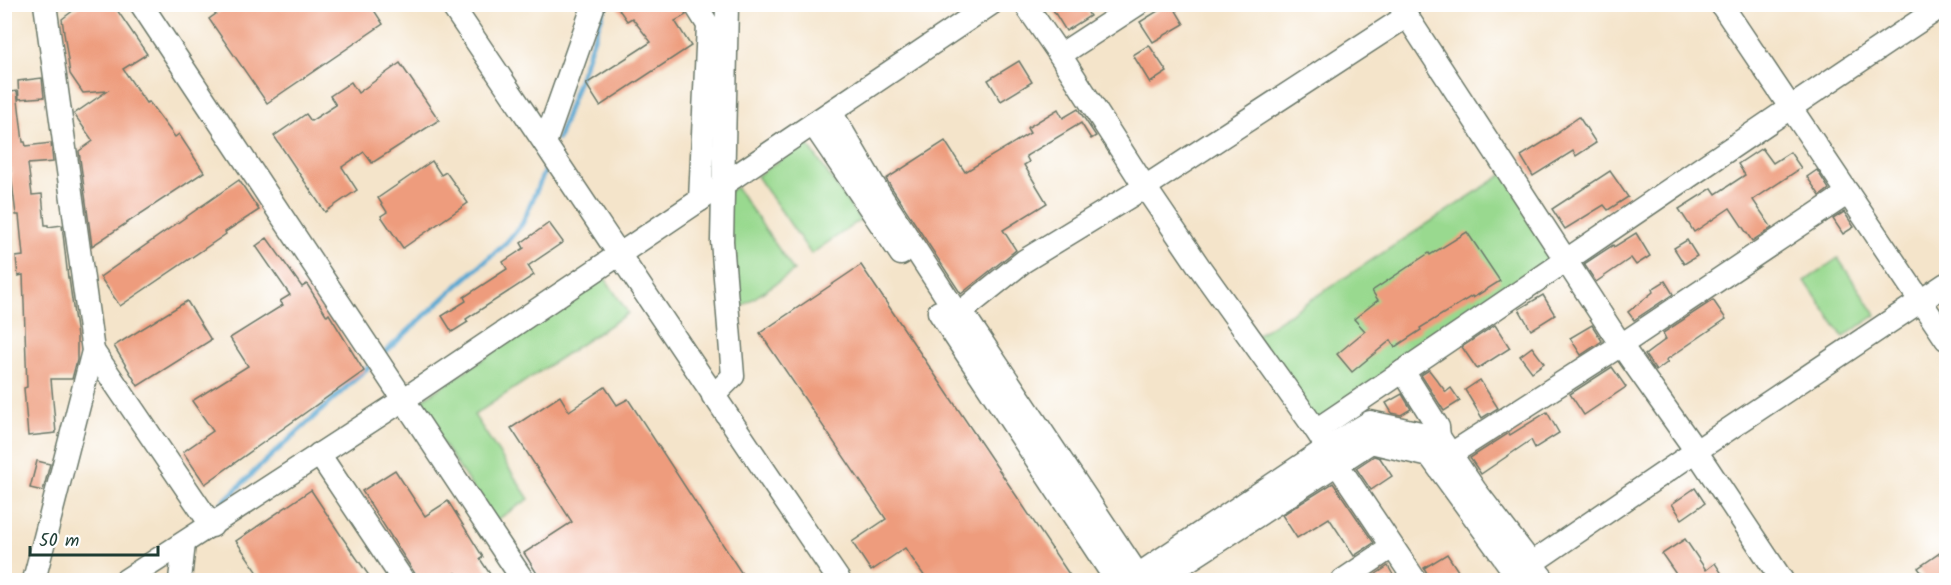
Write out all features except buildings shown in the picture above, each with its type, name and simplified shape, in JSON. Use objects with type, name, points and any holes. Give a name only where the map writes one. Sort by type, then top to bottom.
[{"type":"street","points":[[34,580],[93,351],[45,4]]},
{"type":"street","points":[[141,4],[523,580]]},
{"type":"street","points":[[451,4],[839,580]]},
{"type":"street","points":[[544,143],[594,4]]},
{"type":"street","points":[[694,4],[708,25],[700,200]]},
{"type":"street","points":[[713,396],[733,376],[722,241],[727,4]]},
{"type":"street","points":[[1025,4],[1145,187],[1326,447],[1415,580]]},
{"type":"street","points":[[1060,55],[1137,4]]},
{"type":"street","points":[[1721,4],[1947,339]]},
{"type":"street","points":[[1158,580],[1326,447],[1403,371],[1945,4]]},
{"type":"street","points":[[126,580],[403,400],[986,6]]},
{"type":"street","points":[[954,317],[1024,261],[1145,187],[1403,10],[1621,345],[1696,451],[1782,580]]},
{"type":"street","points":[[822,118],[954,317],[1116,580]]},
{"type":"street","points":[[954,317],[1138,575],[1326,447],[1370,422],[1445,446],[1621,345],[1848,192]]},
{"type":"street","points":[[1524,576],[1696,451],[1947,284]]},
{"type":"street","points":[[93,351],[212,526]]},
{"type":"street","points":[[1403,371],[1438,427],[1445,446],[1475,490],[1524,576]]},
{"type":"street","points":[[1326,447],[1371,442],[1430,456],[1462,503],[1524,576]]},
{"type":"street","points":[[319,454],[403,580]]},
{"type":"street","points":[[180,580],[184,543]]},
{"type":"street","points":[[1343,580],[1392,547]]},
{"type":"green space","points":[[806,142],[860,220],[811,254],[757,176]]},
{"type":"green space","points":[[1508,171],[1563,255],[1316,430],[1251,339]]},
{"type":"green space","points":[[736,187],[794,271],[738,309],[723,196]]},
{"type":"green space","points":[[1838,258],[1876,315],[1843,337],[1805,281]]},
{"type":"green space","points":[[605,278],[628,313],[474,415],[529,499],[495,521],[416,404]]},
{"type":"waterway","points":[[558,139],[606,4]]},
{"type":"waterway","points":[[382,355],[506,243],[522,224],[549,161]]},
{"type":"waterway","points":[[219,506],[373,363]]}]
